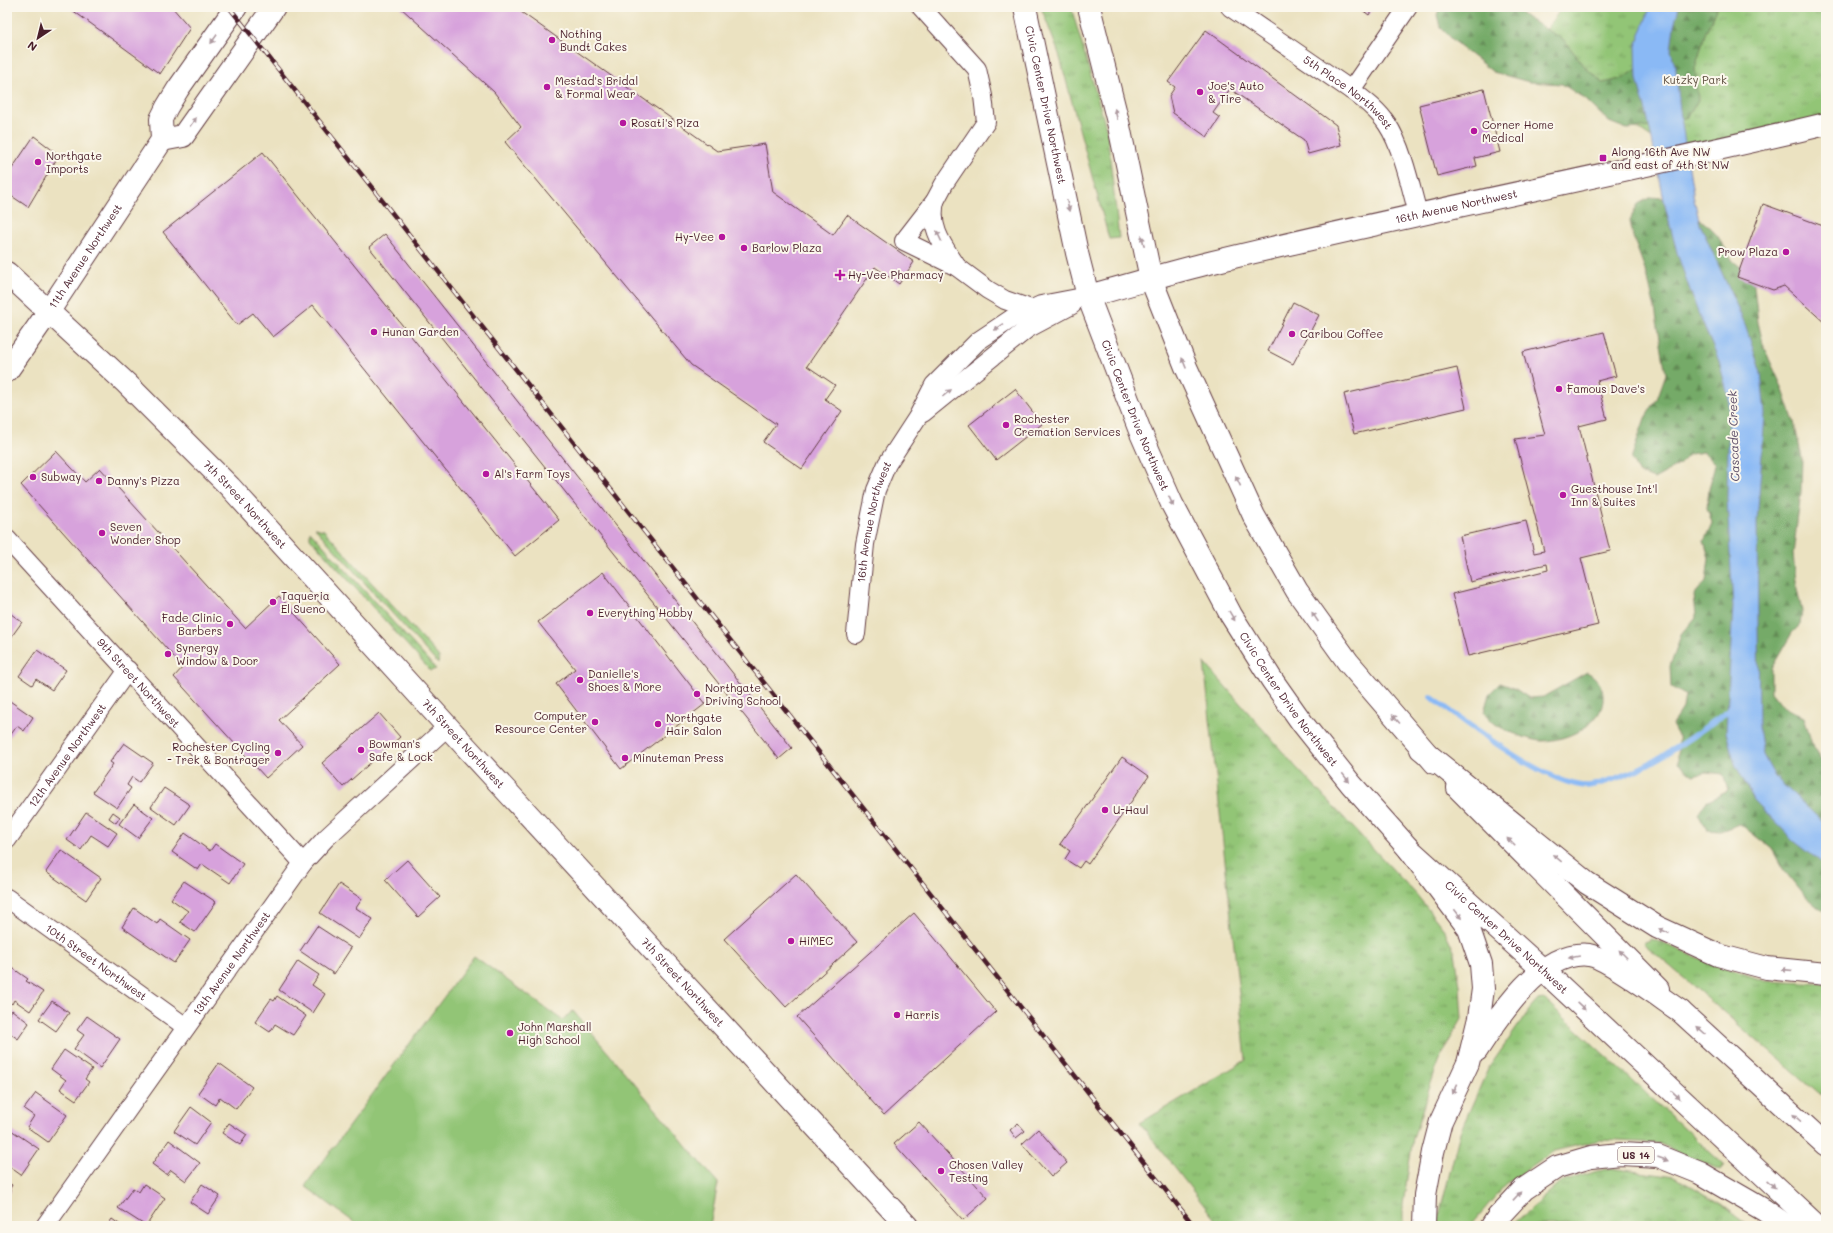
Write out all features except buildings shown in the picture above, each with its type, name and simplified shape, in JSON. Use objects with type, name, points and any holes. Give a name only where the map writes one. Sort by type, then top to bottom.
[{"type":"main road","points":[[236,7],[178,89],[160,119],[162,140],[183,136],[274,7]]},
{"type":"main road","name":"Civic Center Drive Northwest","points":[[1025,7],[1077,253],[1088,296],[1140,431],[1172,504],[1232,615],[1303,724],[1351,784],[1409,849],[1542,970],[1817,1226]]},
{"type":"main road","points":[[1088,7],[1119,126],[1151,279],[1186,367],[1258,522],[1297,591],[1348,662],[1421,748],[1486,817],[1680,1011],[1826,1144]]},
{"type":"main road","name":"16th Avenue Northwest","points":[[1088,296],[1212,262],[1418,214],[1724,148],[1826,124]]},
{"type":"main road","name":"11th Avenue Northwest","points":[[7,370],[49,311],[162,140]]},
{"type":"main road","name":"7th Street Northwest","points":[[7,273],[126,384],[230,487],[907,1226]]},
{"type":"main road","points":[[1421,748],[1587,883],[1657,927],[1718,955],[1753,965],[1767,968],[1826,974]]},
{"type":"main road","points":[[1409,849],[1469,929],[1481,964],[1483,989],[1479,1018],[1468,1063]]},
{"type":"main road","points":[[1424,1226],[1425,1195],[1432,1152],[1441,1122],[1468,1063],[1496,1020],[1542,970],[1564,959],[1575,956],[1590,955],[1607,962],[1680,1011]]},
{"type":"main road","name":"US 14","points":[[1492,1226],[1498,1217],[1524,1189],[1557,1167],[1591,1157],[1621,1154],[1658,1156],[1700,1173],[1764,1210],[1787,1226]]},
{"type":"street","points":[[921,7],[977,69],[983,96],[986,122],[944,184],[935,201],[904,241],[957,268],[999,296],[1031,309]]},
{"type":"street","name":"5th Place Northwest","points":[[1230,7],[1351,90],[1368,103],[1382,118],[1394,136],[1418,214]]},
{"type":"street","points":[[1351,90],[1408,7]]},
{"type":"street","points":[[935,201],[932,212],[933,223],[939,238],[957,268]]},
{"type":"street","name":"16th Avenue Northwest","points":[[856,634],[865,544],[876,490],[887,464],[917,418],[934,385],[978,341],[1011,319],[1041,305],[1088,296]]},
{"type":"street","name":"16th Avenue Northwest","points":[[917,418],[1026,329],[1088,296]]},
{"type":"street","name":"9th Street Northwest","points":[[7,539],[303,863]]},
{"type":"street","name":"12th Avenue Northwest","points":[[7,840],[128,670]]},
{"type":"street","name":"13th Avenue Northwest","points":[[45,1226],[303,863],[326,838],[448,726]]},
{"type":"street","name":"10th Street Northwest","points":[[7,898],[186,1027]]},
{"type":"green space","points":[[1041,7],[1071,7],[1107,131],[1119,238],[1109,239],[1059,54]]},
{"type":"green space","points":[[1440,7],[1513,7],[1527,18],[1563,39],[1587,69],[1603,83],[1624,78],[1647,62],[1657,7],[1717,7],[1705,34],[1695,69],[1698,100],[1688,117],[1653,127],[1627,129],[1609,122],[1585,99],[1562,84],[1529,82],[1493,72],[1458,45],[1440,27],[1437,15]]},
{"type":"green space","name":"Kutzky Park","points":[[1562,7],[1826,7],[1826,124],[1679,158],[1531,52]]},
{"type":"green space","points":[[1651,197],[1673,199],[1706,224],[1717,235],[1733,261],[1753,277],[1758,322],[1764,348],[1782,387],[1794,422],[1802,458],[1801,492],[1793,554],[1797,589],[1802,611],[1800,625],[1792,633],[1771,669],[1771,692],[1783,707],[1804,717],[1813,748],[1826,768],[1826,913],[1803,894],[1783,869],[1772,849],[1740,824],[1720,831],[1707,830],[1698,814],[1706,802],[1728,791],[1723,774],[1706,772],[1693,775],[1678,763],[1678,736],[1672,725],[1683,708],[1685,695],[1671,687],[1670,666],[1681,635],[1696,617],[1694,595],[1706,581],[1709,558],[1704,541],[1712,523],[1707,508],[1709,489],[1715,464],[1704,452],[1690,454],[1679,465],[1654,479],[1639,473],[1631,459],[1645,418],[1657,399],[1666,374],[1655,309],[1647,275],[1633,237],[1630,220],[1638,204]]},
{"type":"green space","points":[[315,528],[324,530],[439,657],[438,664]]},
{"type":"green space","points":[[310,531],[436,669],[430,671],[310,538]]},
{"type":"green space","points":[[1204,662],[1295,766],[1416,894],[1445,931],[1455,953],[1460,986],[1462,1019],[1439,1059],[1413,1138],[1403,1205],[1403,1226],[1220,1226],[1140,1123],[1246,1060]]},
{"type":"green space","points":[[1587,672],[1600,684],[1603,695],[1602,705],[1598,714],[1591,722],[1583,729],[1573,734],[1552,740],[1537,741],[1510,732],[1498,726],[1484,712],[1489,694],[1500,683],[1514,688],[1529,698],[1543,697]]},
{"type":"green space","points":[[1652,939],[1698,958],[1765,981],[1826,984],[1826,1100],[1643,943]]},
{"type":"green space","points":[[474,956],[562,1020],[573,1011],[718,1183],[710,1226],[359,1226],[305,1186]]},
{"type":"green space","points":[[1544,999],[1724,1165],[1720,1170],[1658,1143],[1600,1140],[1554,1151],[1505,1185],[1470,1226],[1438,1226],[1439,1216],[1460,1132],[1488,1069],[1530,1009],[1538,1000]]},
{"type":"green space","points":[[1610,1168],[1675,1177],[1726,1207],[1751,1226],[1511,1226],[1562,1181]]},
{"type":"water","name":"Cascade Creek","points":[[1651,7],[1679,7],[1674,26],[1671,50],[1676,70],[1680,111],[1694,199],[1700,224],[1744,322],[1761,373],[1765,414],[1757,522],[1759,727],[1763,755],[1775,777],[1826,825],[1826,866],[1794,841],[1754,800],[1735,764],[1726,732],[1733,607],[1727,499],[1729,400],[1719,361],[1697,310],[1678,256],[1666,210],[1647,115],[1637,79],[1636,46]]},
{"type":"waterway","points":[[1431,697],[1485,736],[1530,765],[1552,776],[1571,783],[1588,786],[1623,776],[1656,760],[1734,707]]},
{"type":"railway","points":[[229,7],[1194,1226]]},
{"type":"place","name":"Nothing Bundt Cakes","points":[[552,40]]},
{"type":"place","name":"Mestad's Bridal & Formal Wear","points":[[547,87]]},
{"type":"place","name":"Joe's Auto & Tire","points":[[1200,92]]},
{"type":"place","name":"Rosati's Piza","points":[[623,123]]},
{"type":"place","name":"Corner Home Medical","points":[[1474,131]]},
{"type":"place","name":"Along 16th Ave NW and east of 4th St NW","points":[[1603,158]]},
{"type":"place","name":"Northgate Imports","points":[[38,162]]},
{"type":"place","name":"Hy-Vee","points":[[722,237]]},
{"type":"place","name":"Barlow Plaza","points":[[744,248]]},
{"type":"place","name":"Prow Plaza","points":[[1786,252]]},
{"type":"place","name":"Hy-Vee Pharmacy","points":[[840,275]]},
{"type":"place","name":"Hunan Garden","points":[[374,332]]},
{"type":"place","name":"Caribou Coffee","points":[[1292,334]]},
{"type":"place","name":"Famous Dave's","points":[[1559,389]]},
{"type":"place","name":"Rochester Cremation Services","points":[[1006,425]]},
{"type":"place","name":"Al's Farm Toys","points":[[486,474]]},
{"type":"place","name":"Subway","points":[[33,477]]},
{"type":"place","name":"Danny's Pizza","points":[[99,481]]},
{"type":"place","name":"Guesthouse Int'l Inn & Suites","points":[[1563,495]]},
{"type":"place","name":"Seven Wonder Shop","points":[[102,533]]},
{"type":"place","name":"Taqueria El Sueno","points":[[273,602]]},
{"type":"place","name":"Everything Hobby","points":[[590,613]]},
{"type":"place","name":"Fade Clinic Barbers","points":[[230,624]]},
{"type":"place","name":"Synergy Window & Door","points":[[168,654]]},
{"type":"place","name":"Danielle's Shoes & More","points":[[580,680]]},
{"type":"place","name":"Northgate Driving School","points":[[697,694]]},
{"type":"place","name":"Computer Resource Center","points":[[595,722]]},
{"type":"place","name":"Northgate Hair Salon","points":[[658,724]]},
{"type":"place","name":"Bowman's Safe & Lock","points":[[361,750]]},
{"type":"place","name":"Rochester Cycling - Trek & Bontrager","points":[[278,753]]},
{"type":"place","name":"Minuteman Press","points":[[625,758]]},
{"type":"place","name":"U-Haul","points":[[1105,810]]},
{"type":"place","name":"HiMEC","points":[[791,941]]},
{"type":"place","name":"Harris","points":[[897,1015]]},
{"type":"place","name":"John Marshall High School","points":[[510,1033]]},
{"type":"place","name":"Chosen Valley Testing","points":[[941,1171]]}]
